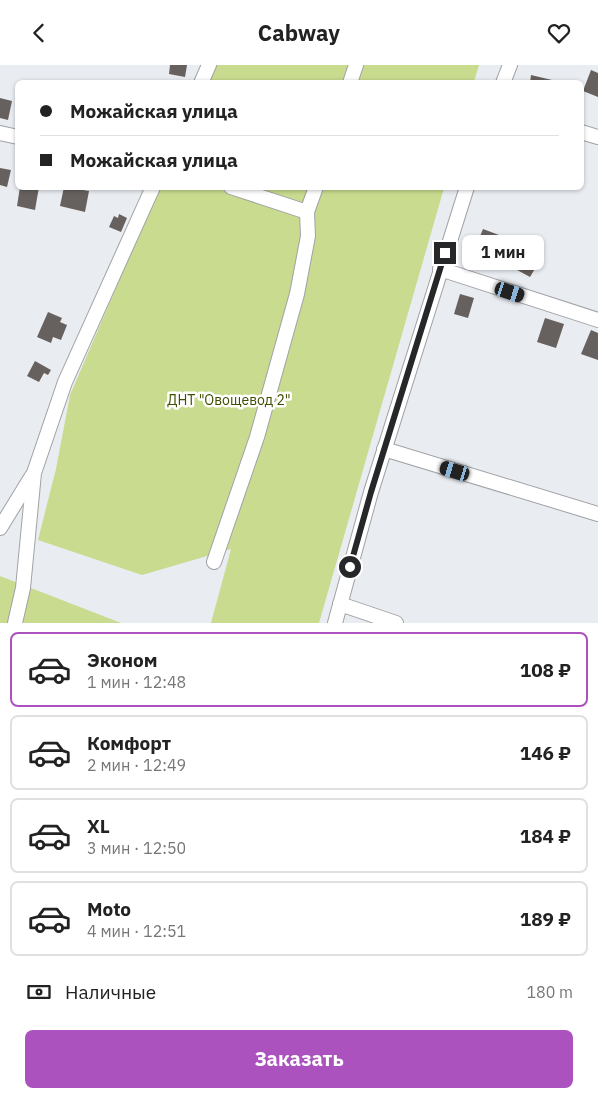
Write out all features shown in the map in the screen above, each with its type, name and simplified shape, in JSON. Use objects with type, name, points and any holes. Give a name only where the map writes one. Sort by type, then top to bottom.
[{"type":"street","points":[[202,80],[210,65]]},
{"type":"street","points":[[351,80],[356,65]]},
{"type":"street","points":[[504,80],[510,65]]},
{"type":"street","points":[[0,133],[15,136]]},
{"type":"street","points":[[584,133],[598,137]]},
{"type":"street","points":[[1,525],[34,473],[66,381],[152,190]]},
{"type":"street","points":[[240,190],[307,212]]},
{"type":"street","points":[[214,562],[257,437],[298,294],[308,236],[307,212],[315,190]]},
{"type":"street","points":[[334,623],[384,449],[466,190]]},
{"type":"street","points":[[440,269],[598,320]]},
{"type":"street","points":[[384,449],[598,514]]},
{"type":"street","points":[[14,623],[23,587],[34,473]]},
{"type":"street","points":[[340,604],[396,623]]},
{"type":"green space","points":[[210,65],[479,65],[475,80],[204,80]]},
{"type":"green space","name":"ДНТ \"Овощевод 2\"","points":[[158,190],[443,190],[319,623],[211,623],[231,549],[142,575],[38,540],[56,469],[70,395]]},
{"type":"green space","points":[[0,576],[121,623],[0,623]]},
{"type":"building","points":[[170,65],[187,65],[185,77],[169,74]]},
{"type":"building","points":[[591,70],[598,73],[598,97],[584,91]]},
{"type":"building","points":[[531,75],[552,80],[530,80]]},
{"type":"building","points":[[0,98],[12,101],[8,120],[0,118]]},
{"type":"building","points":[[0,168],[11,170],[7,187],[0,185]]},
{"type":"building","points":[[20,190],[38,190],[35,210],[17,206]]},
{"type":"building","points":[[63,190],[89,191],[85,212],[60,206]]},
{"type":"building","points":[[119,214],[127,218],[121,232],[109,227],[114,216],[118,218]]},
{"type":"building","points":[[483,229],[499,235],[491,257],[474,251]]},
{"type":"building","points":[[518,249],[539,262],[530,277],[508,265]]},
{"type":"building","points":[[460,294],[474,298],[468,318],[454,314]]},
{"type":"building","points":[[48,312],[62,318],[60,322],[67,325],[61,340],[53,337],[51,343],[37,337]]},
{"type":"building","points":[[545,318],[564,324],[556,348],[537,342]]},
{"type":"building","points":[[591,330],[598,333],[598,360],[581,354]]},
{"type":"building","points":[[35,361],[51,370],[48,375],[44,373],[39,382],[27,376]]},
{"type":"route","points":[[350,567],[371,492],[445,253]]}]
